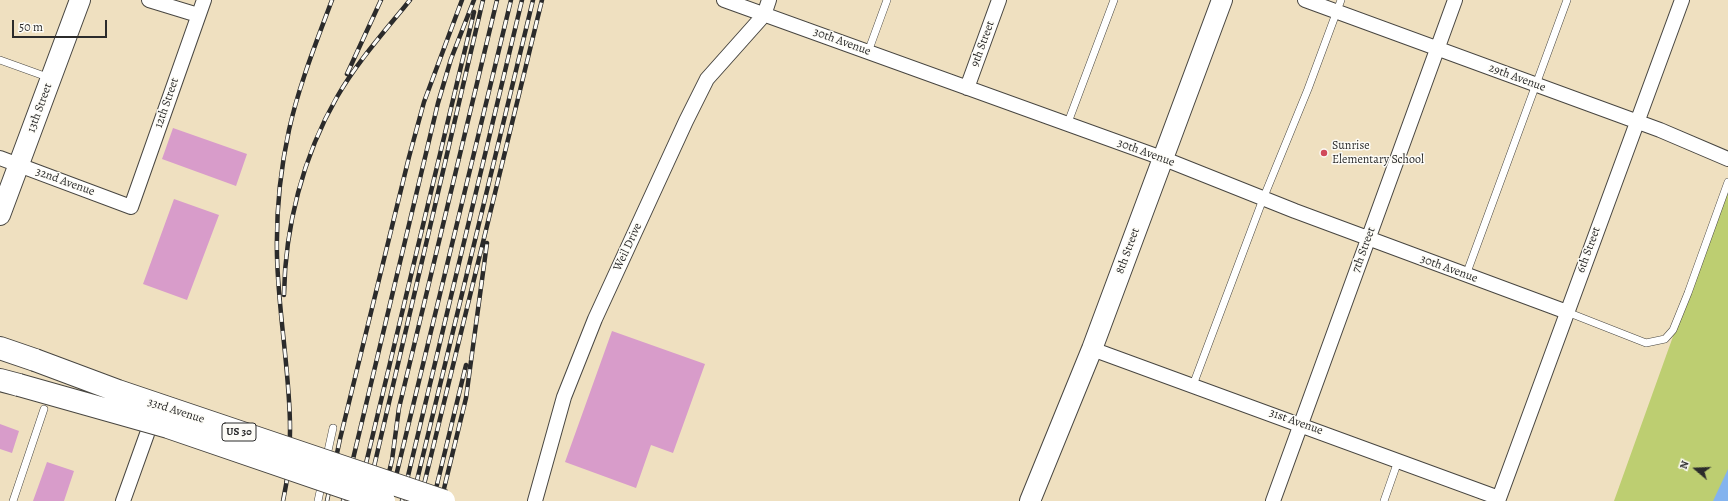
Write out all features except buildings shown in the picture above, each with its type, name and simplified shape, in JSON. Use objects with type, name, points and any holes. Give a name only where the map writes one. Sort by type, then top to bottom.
[{"type":"highway","name":"33rd Avenue","points":[[5,348],[118,391],[444,501]]},
{"type":"highway","name":"33rd Avenue","points":[[10,383],[168,427],[384,501]]},
{"type":"main road","name":"13th Street","points":[[0,215],[80,0]]},
{"type":"main road","name":"8th Street","points":[[1030,501],[1092,349],[1222,0]]},
{"type":"street","points":[[149,0],[198,15]]},
{"type":"street","name":"12th Street","points":[[131,207],[204,0]]},
{"type":"street","name":"30th Avenue","points":[[724,0],[1162,158],[1368,239],[1567,312]]},
{"type":"street","points":[[764,15],[769,0]]},
{"type":"street","name":"9th Street","points":[[967,88],[998,0]]},
{"type":"street","name":"29th Avenue","points":[[1305,0],[1339,6],[1437,49],[1637,122],[1728,158]]},
{"type":"street","name":"7th Street","points":[[1273,501],[1455,0]]},
{"type":"street","name":"6th Street","points":[[1501,500],[1567,312],[1682,0]]},
{"type":"street","name":"Weil Drive","points":[[535,501],[564,397],[594,319],[686,121],[707,79],[764,15]]},
{"type":"street","name":"32nd Avenue","points":[[0,158],[131,207]]},
{"type":"street","name":"31st Avenue","points":[[1092,349],[1300,424],[1501,500]]},
{"type":"street","points":[[123,501],[147,434]]},
{"type":"lane","points":[[868,52],[887,0]]},
{"type":"lane","points":[[1067,125],[1114,0]]},
{"type":"lane","points":[[1466,275],[1567,0]]},
{"type":"lane","points":[[1193,385],[1263,199],[1308,89],[1339,6]]},
{"type":"lane","points":[[0,60],[51,78]]},
{"type":"lane","points":[[1567,312],[1646,343],[1665,339],[1673,330],[1688,293],[1728,182]]},
{"type":"lane","points":[[13,501],[44,409]]},
{"type":"lane","points":[[318,501],[333,428]]},
{"type":"lane","points":[[1384,501],[1398,461]]},
{"type":"green space","points":[[1728,183],[1728,501],[1614,501]]},
{"type":"water","points":[[1728,469],[1728,501],[1713,501]]},
{"type":"railway","points":[[283,501],[288,471],[290,410],[277,256],[279,193],[283,161],[293,113],[308,64],[332,0]]},
{"type":"railway","points":[[347,74],[381,0]]},
{"type":"railway","points":[[284,295],[285,269],[292,218],[298,193],[315,143],[337,97],[353,71],[410,0]]},
{"type":"railway","points":[[327,501],[340,439],[409,157],[424,102],[462,0]]},
{"type":"railway","points":[[343,501],[438,103],[451,59],[474,0]]},
{"type":"railway","points":[[366,501],[483,0]]},
{"type":"railway","points":[[382,501],[392,460],[399,408],[497,0]]},
{"type":"railway","points":[[390,501],[511,0]]},
{"type":"railway","points":[[402,501],[522,0]]},
{"type":"railway","points":[[412,501],[533,0]]},
{"type":"railway","points":[[420,501],[542,0]]},
{"type":"railway","points":[[357,501],[474,12]]},
{"type":"railway","points":[[441,501],[466,398],[487,243]]},
{"type":"railway","points":[[433,501],[466,365]]},
{"type":"place","name":"Sunrise Elementary School","points":[[1324,153]]}]
